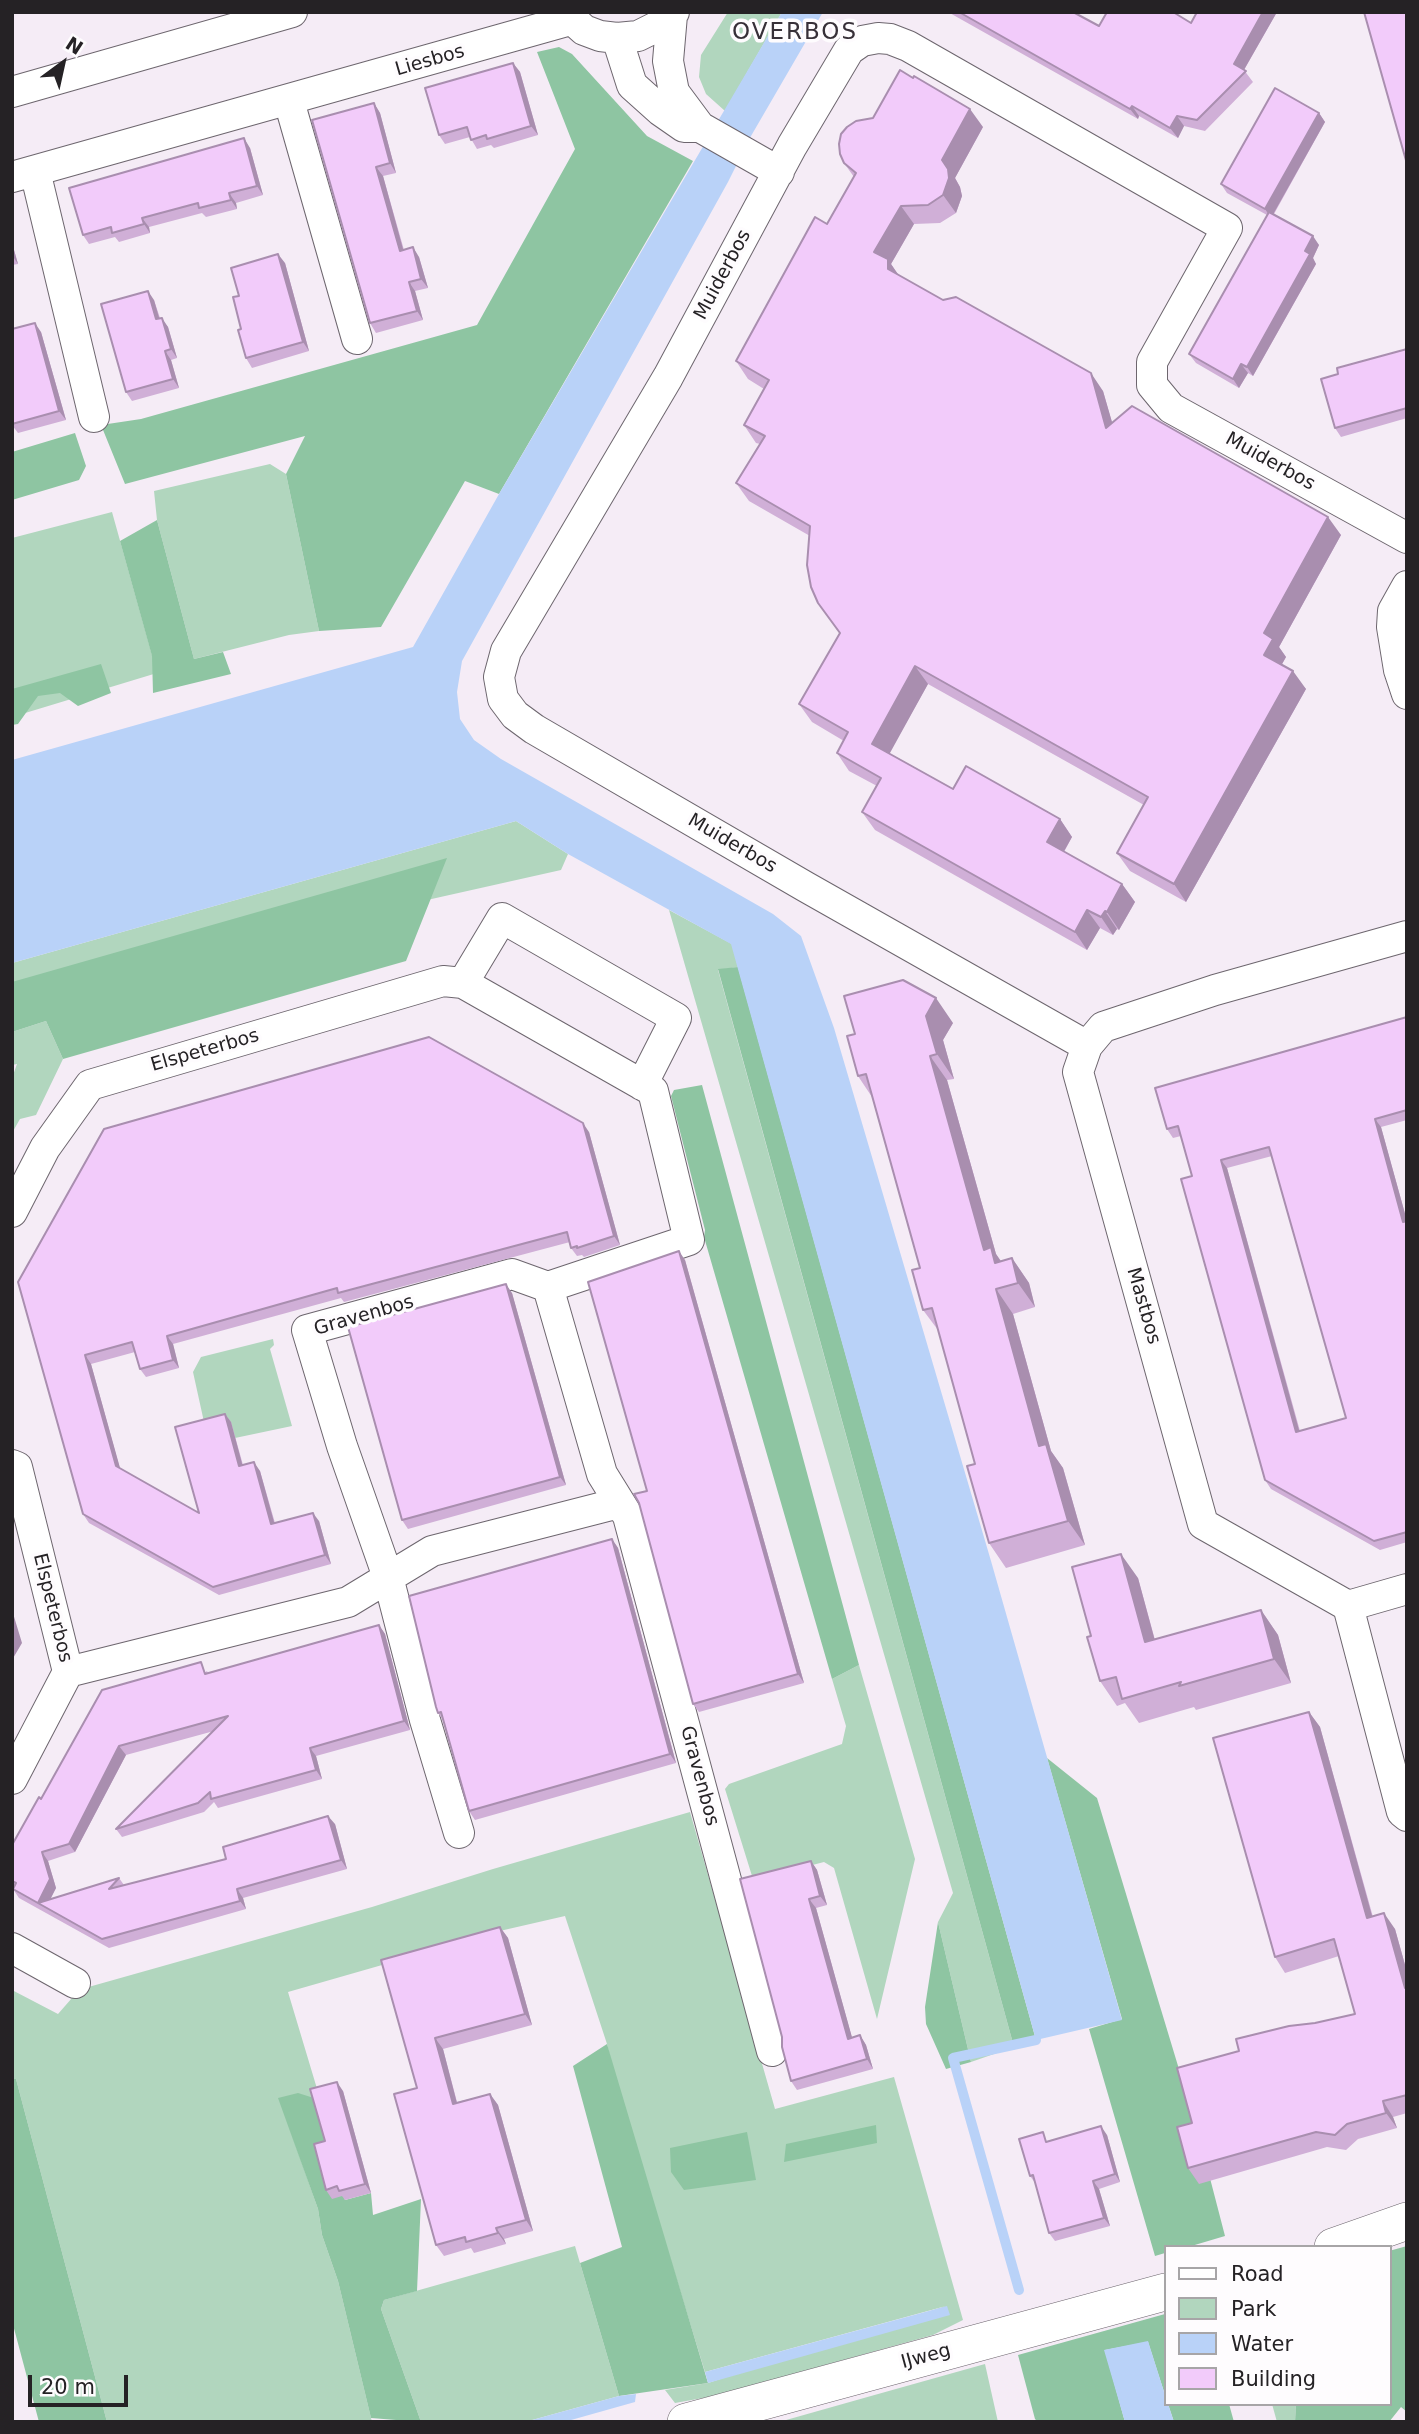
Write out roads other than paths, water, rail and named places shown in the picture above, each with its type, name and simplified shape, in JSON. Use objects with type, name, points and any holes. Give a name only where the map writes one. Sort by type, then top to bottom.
[{"type":"street","points":[[12,92],[292,12]]},
{"type":"street","points":[[567,16],[584,30],[617,38],[638,36],[656,27],[673,13]]},
{"type":"street","points":[[673,13],[668,61],[674,92],[700,128]]},
{"type":"street","name":"Liesbos","points":[[94,417],[23,174],[289,101],[567,16]]},
{"type":"street","points":[[617,38],[632,85],[661,111],[684,127],[700,128],[779,172]]},
{"type":"street","name":"Muiderbos","points":[[1087,1046],[534,729],[515,715],[503,699],[499,677],[506,651],[667,377],[849,50],[863,41],[878,38],[908,46],[1227,228],[1152,362],[1152,385],[1171,408],[1407,538]]},
{"type":"street","points":[[289,101],[357,339]]},
{"type":"street","points":[[1407,586],[1393,611],[1392,627],[1399,670],[1407,694]]},
{"type":"street","points":[[548,1287],[689,1240],[647,1088],[676,1018],[502,918],[463,983],[647,1088]]},
{"type":"street","points":[[1087,1046],[1103,1027],[1215,990],[1407,936]]},
{"type":"street","name":"Elspeterbos","points":[[12,1212],[46,1148],[90,1085],[443,981],[463,983]]},
{"type":"street","name":"Mastbos","points":[[1087,1046],[1078,1072],[1203,1524],[1349,1606]]},
{"type":"street","name":"Gravenbos","points":[[458,1833],[388,1577],[342,1446],[307,1330],[512,1275],[548,1287],[602,1474],[628,1516],[772,2050]]},
{"type":"street","name":"Elspeterbos","points":[[12,1779],[68,1672],[14,1460]]},
{"type":"street","points":[[68,1672],[348,1602],[432,1551],[619,1503]]},
{"type":"street","points":[[1407,1589],[1349,1606],[1402,1812],[1407,1816]]},
{"type":"street","points":[[12,1948],[75,1983]]},
{"type":"street","points":[[1339,2245],[1407,2221]]},
{"type":"street","name":"IJweg","points":[[686,2422],[1164,2292]]},
{"type":"water","points":[[782,12],[823,12],[751,136],[462,661],[457,692],[460,719],[474,740],[501,759],[773,914],[801,936],[834,1028],[991,1561],[1122,2020],[1036,2040],[731,944],[568,854],[516,821],[12,963],[12,760],[413,647],[499,494]]},
{"type":"water","points":[[947,2306],[950,2315],[708,2383],[705,2372]]},
{"type":"water","points":[[1148,2341],[1164,2392],[1164,2406],[1169,2406],[1174,2422],[1125,2422],[1104,2350]]},
{"type":"water","points":[[636,2394],[635,2402],[564,2422],[525,2422],[619,2396]]},
{"type":"waterway","points":[[1019,2290],[953,2058],[1036,2040]]},
{"type":"district","name":"OVERBOS","points":[[795,33]]}]
